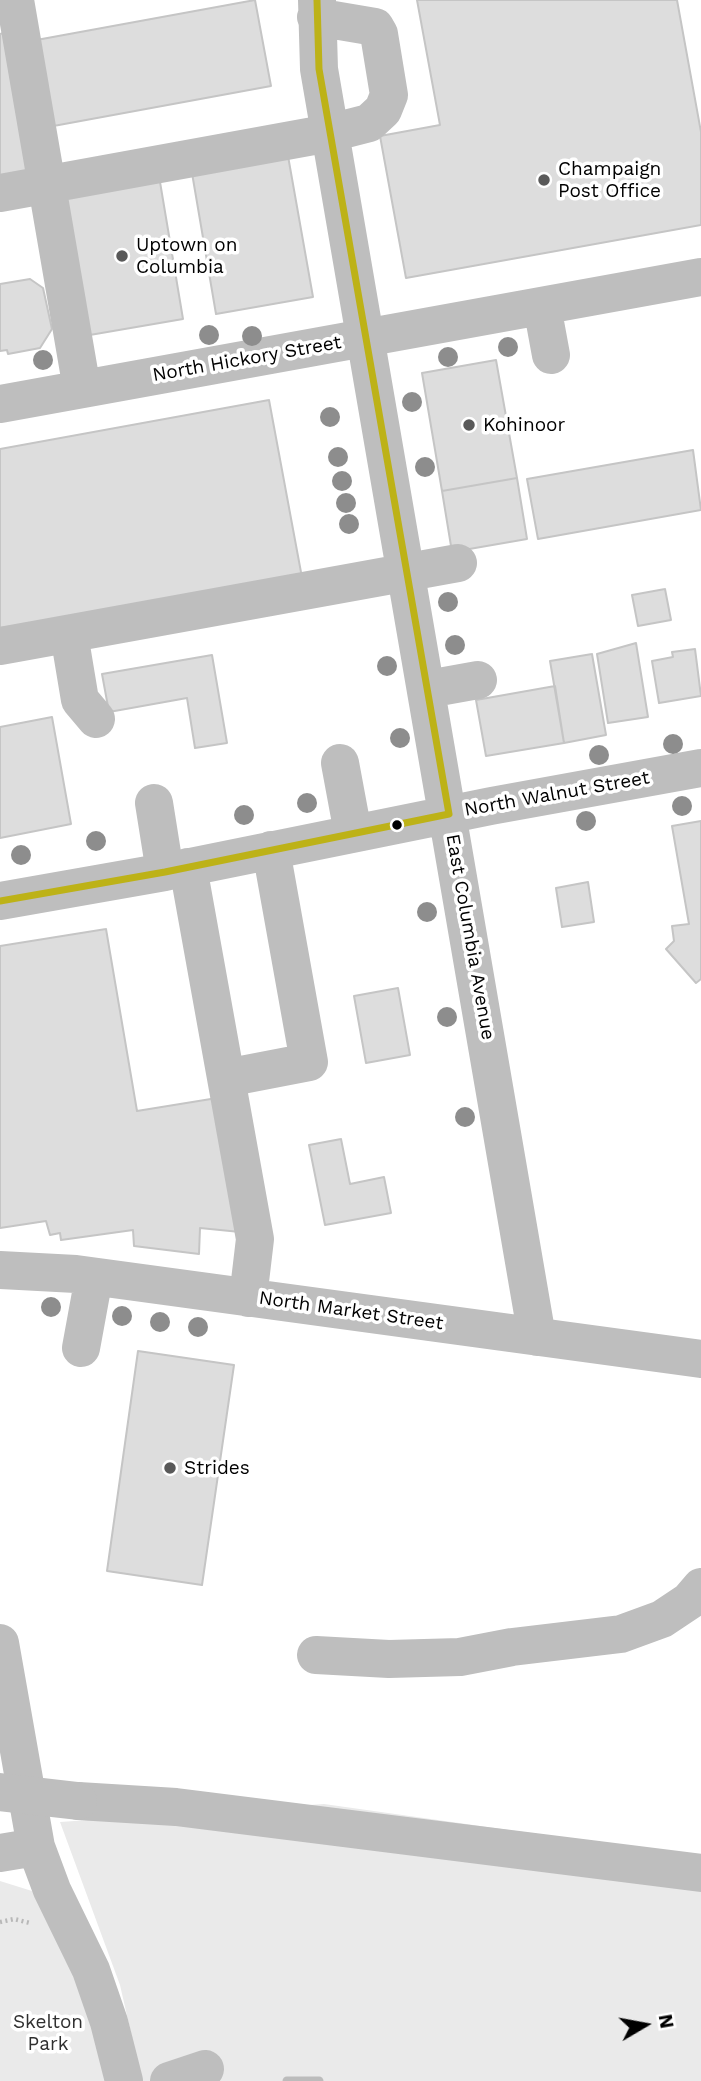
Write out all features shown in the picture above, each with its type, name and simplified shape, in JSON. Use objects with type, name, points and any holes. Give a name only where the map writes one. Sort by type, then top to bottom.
[{"type":"street","points":[[15,0],[82,389]]},
{"type":"street","points":[[0,193],[330,133],[369,122],[383,110],[389,95],[379,34],[374,27],[316,9]]},
{"type":"street","name":"East Columbia Avenue","points":[[316,9],[319,69],[428,689],[537,1337]]},
{"type":"street","name":"North Hickory Street","points":[[0,404],[701,277]]},
{"type":"street","points":[[542,306],[551,355]]},
{"type":"street","points":[[0,646],[458,563]]},
{"type":"street","points":[[69,634],[80,700],[96,719]]},
{"type":"street","points":[[428,689],[478,680]]},
{"type":"street","points":[[341,763],[354,833]]},
{"type":"street","name":"North Walnut Street","points":[[0,901],[701,768]]},
{"type":"street","points":[[153,803],[176,869],[226,1078],[255,1239],[248,1298]]},
{"type":"street","points":[[226,1078],[309,1062],[271,850]]},
{"type":"street","name":"North Market Street","points":[[0,1269],[94,1277],[701,1359]]},
{"type":"street","points":[[81,1348],[94,1277]]},
{"type":"street","points":[[316,1655],[389,1659],[460,1657],[524,1645],[621,1634],[662,1619],[689,1601],[701,1587]]},
{"type":"street","points":[[0,1643],[18,1850],[52,1890],[91,1970],[109,2022],[124,2081]]},
{"type":"street","points":[[0,1792],[78,1801],[176,1807],[701,1873]]},
{"type":"street","points":[[169,2081],[205,2069]]},
{"type":"path","points":[[0,1922],[14,1919],[30,1924]]},
{"type":"green space","points":[[324,1804],[701,1857],[701,2081],[142,2081],[120,1985],[60,1822]]},
{"type":"green space","name":"Skelton Park","points":[[0,1881],[32,1891],[65,1948],[98,2033],[107,2081],[0,2081]]},
{"type":"building","points":[[255,0],[271,86],[48,127],[31,41]]},
{"type":"building","name":"Champaign Post Office","points":[[417,0],[677,0],[701,132],[701,225],[406,278],[380,136],[440,125]]},
{"type":"building","points":[[3,33],[28,176],[0,181],[0,34]]},
{"type":"building","points":[[288,156],[313,297],[216,314],[192,173]]},
{"type":"building","name":"Uptown on Columbia","points":[[159,176],[183,319],[84,336],[60,193]]},
{"type":"building","points":[[30,279],[43,288],[52,329],[40,348],[8,354],[7,350],[0,351],[0,284]]},
{"type":"building","name":"Kohinoor","points":[[496,360],[517,478],[442,491],[422,373]]},
{"type":"building","points":[[269,400],[303,583],[0,628],[0,449]]},
{"type":"building","points":[[693,450],[701,510],[538,539],[527,479]]},
{"type":"building","points":[[517,478],[527,539],[452,552],[442,491]]},
{"type":"building","points":[[665,589],[671,620],[638,626],[632,595]]},
{"type":"building","points":[[636,643],[648,717],[608,723],[597,654]]},
{"type":"building","points":[[695,649],[701,696],[659,703],[652,661],[673,657],[672,652]]},
{"type":"building","points":[[592,654],[606,735],[564,743],[550,661]]},
{"type":"building","points":[[212,655],[227,743],[195,748],[187,698],[109,712],[102,674]]},
{"type":"building","points":[[555,686],[564,743],[486,756],[476,700]]},
{"type":"building","points":[[52,717],[71,824],[0,838],[0,727]]},
{"type":"building","points":[[701,821],[701,979],[696,983],[666,949],[674,941],[672,926],[689,924],[672,826]]},
{"type":"building","points":[[588,882],[594,922],[562,927],[556,888]]},
{"type":"building","points":[[106,929],[137,1111],[217,1098],[240,1232],[200,1228],[199,1254],[134,1246],[133,1230],[61,1240],[60,1233],[50,1235],[46,1221],[0,1228],[0,946]]},
{"type":"building","points":[[398,988],[410,1055],[366,1063],[354,996]]},
{"type":"building","points":[[341,1139],[350,1184],[384,1177],[391,1213],[325,1225],[309,1145]]},
{"type":"building","name":"Strides","points":[[138,1351],[234,1365],[202,1585],[107,1571]]},
{"type":"waterway","points":[[287,2081],[319,2081]]},
{"type":"transit line","points":[[0,901],[165,872],[449,814],[319,69],[317,0]]},
{"type":"place","name":"Champaign Post Office","points":[[544,180]]},
{"type":"place","name":"Uptown on Columbia","points":[[122,256]]},
{"type":"place","name":"Kohinoor","points":[[469,425]]},
{"type":"place","name":"Strides","points":[[170,1468]]}]
